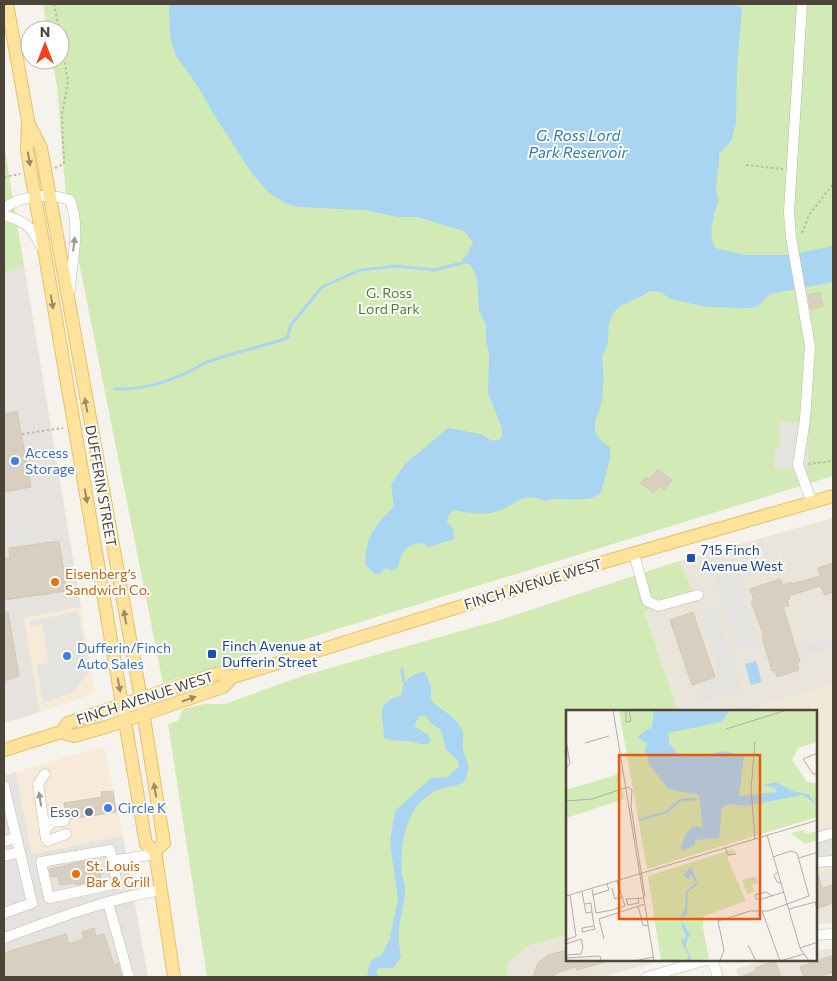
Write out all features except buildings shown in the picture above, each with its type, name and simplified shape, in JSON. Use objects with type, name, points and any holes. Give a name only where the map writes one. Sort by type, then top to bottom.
[{"type":"main road","name":"DUFFERIN STREET","points":[[7,4],[28,120],[27,150],[44,254],[146,844],[155,853],[174,977]]},
{"type":"main road","name":"DUFFERIN STREET","points":[[28,120],[40,148],[68,310],[141,699],[164,843],[155,853]]},
{"type":"main road","name":"FINCH AVENUE WEST","points":[[61,732],[74,736],[126,721],[223,687],[233,677],[634,554],[833,496]]},
{"type":"main road","name":"FINCH AVENUE WEST","points":[[4,750],[61,732],[68,723],[219,673],[233,677]]},
{"type":"street","points":[[802,4],[789,212],[791,237],[802,291],[810,346],[805,419],[798,466],[812,503]]},
{"type":"street","points":[[4,208],[35,197],[49,195],[70,200],[74,211],[76,232],[68,310]]},
{"type":"street","points":[[4,215],[22,221],[32,229],[44,254]]},
{"type":"street","points":[[634,554],[647,601],[658,606],[698,595]]},
{"type":"street","points":[[45,774],[38,784],[48,841],[66,834]]},
{"type":"street","points":[[4,786],[32,903],[4,913]]},
{"type":"street","points":[[45,830],[51,822],[64,821]]},
{"type":"street","points":[[817,838],[833,833]]},
{"type":"street","points":[[4,841],[17,838]]},
{"type":"street","points":[[110,850],[112,861],[117,883],[49,898],[41,862],[110,850]]},
{"type":"street","points":[[4,856],[20,852]]},
{"type":"street","points":[[112,861],[155,853]]},
{"type":"street","points":[[817,862],[833,861]]},
{"type":"street","points":[[26,876],[43,872]]},
{"type":"street","points":[[4,938],[108,903],[161,890]]},
{"type":"street","points":[[108,903],[129,977]]},
{"type":"street","points":[[817,935],[833,934]]},
{"type":"street","points":[[647,977],[703,961]]},
{"type":"street","points":[[712,961],[718,977]]},
{"type":"path","points":[[54,4],[57,20]]},
{"type":"path","points":[[51,169],[64,164],[62,115],[68,81],[66,70]]},
{"type":"path","points":[[746,165],[791,170]]},
{"type":"path","points":[[4,177],[16,174]]},
{"type":"path","points":[[791,237],[800,236],[809,214],[833,184]]},
{"type":"path","points":[[22,434],[63,428]]},
{"type":"path","points":[[798,466],[833,462]]},
{"type":"shaded area","points":[[24,265],[81,607],[24,618],[40,712],[4,723],[4,272]]},
{"type":"shaded area","points":[[780,422],[809,423],[807,470],[774,468],[775,448],[779,448]]},
{"type":"shaded area","points":[[833,518],[833,684],[749,710],[678,710],[644,611],[694,593],[679,561]]},
{"type":"shaded area","points":[[47,523],[49,539],[4,547],[4,531]]},
{"type":"shaded area","points":[[737,571],[759,644],[737,651],[714,577]]},
{"type":"shaded area","points":[[81,607],[95,693],[40,712],[24,618]]},
{"type":"shaded area","points":[[716,607],[741,691],[704,702],[698,683],[720,676],[700,612]]},
{"type":"shaded area","points":[[78,611],[89,670],[74,692],[43,703],[37,665],[48,663],[43,624],[30,627],[30,621]]},
{"type":"shaded area","points":[[832,637],[833,647],[803,656],[800,646]]},
{"type":"shaded area","points":[[833,684],[833,870],[817,871],[817,710],[749,710]]},
{"type":"shaded area","points":[[104,746],[123,836],[32,854],[16,772]]},
{"type":"shaded area","points":[[16,772],[32,854],[123,836],[148,977],[4,977],[4,776]]},
{"type":"shaded area","points":[[13,775],[38,904],[16,911],[4,868],[4,849],[8,847],[4,833],[4,778]]},
{"type":"shaded area","points":[[833,828],[833,866],[817,866],[817,832]]},
{"type":"shaded area","points":[[118,841],[120,850],[113,851],[116,868],[122,867],[125,885],[110,887],[104,856],[41,867],[43,879],[51,878],[55,901],[39,904],[31,856]]},
{"type":"shaded area","points":[[833,870],[833,923],[817,924],[817,871]]},
{"type":"shaded area","points":[[566,932],[566,961],[661,961],[601,977],[486,977],[482,959]]},
{"type":"shaded area","points":[[833,949],[833,977],[739,977],[736,969],[762,961],[817,961],[817,950]]},
{"type":"green space","name":"G. Ross Lord Park","points":[[43,4],[833,4],[833,476],[163,683],[66,197],[57,86],[54,70],[70,70],[70,20],[45,20]]},
{"type":"green space","points":[[4,145],[24,265],[4,272]]},
{"type":"green space","points":[[679,561],[694,593],[644,611],[678,710],[566,710],[566,934],[527,946],[508,964],[506,977],[207,977],[168,724],[178,721],[183,709],[205,704],[225,704],[305,675],[503,619]]},
{"type":"water","name":"G. Ross Lord Park Reservoir","points":[[169,4],[733,4],[742,8],[737,67],[736,121],[732,140],[719,154],[716,189],[718,199],[711,230],[715,248],[745,255],[790,255],[833,246],[833,282],[770,294],[759,306],[750,308],[707,307],[671,299],[660,292],[649,291],[620,306],[613,314],[609,324],[607,346],[602,356],[603,391],[595,423],[597,436],[610,447],[610,459],[601,492],[596,496],[582,499],[551,499],[545,501],[531,497],[521,499],[501,510],[489,513],[453,510],[448,516],[447,522],[453,529],[454,539],[428,547],[423,543],[412,545],[403,553],[398,567],[392,571],[386,568],[380,574],[375,574],[366,566],[369,540],[376,526],[394,507],[391,484],[405,464],[448,428],[480,434],[492,441],[502,437],[502,428],[488,393],[489,356],[486,326],[479,310],[477,277],[470,264],[462,263],[473,242],[464,231],[418,217],[397,217],[365,210],[299,207],[287,204],[268,192],[251,172],[197,85],[176,56],[170,37]]},
{"type":"water","points":[[756,661],[762,682],[751,685],[745,664]]},
{"type":"water","points":[[425,671],[431,686],[431,700],[454,718],[461,727],[468,772],[464,782],[436,791],[426,797],[411,816],[404,839],[401,864],[405,891],[399,932],[401,957],[393,968],[379,968],[376,971],[378,977],[367,977],[371,961],[381,956],[390,938],[398,900],[390,842],[395,811],[431,778],[447,777],[459,767],[458,761],[446,749],[441,730],[430,722],[426,716],[419,716],[414,726],[428,735],[431,742],[428,744],[384,738],[382,711],[384,706],[393,698],[402,695],[402,690],[408,679]]},
{"type":"waterway","points":[[115,389],[144,387],[163,382],[207,362],[285,339],[288,337],[290,326],[322,287],[360,270],[397,266],[434,270],[462,263]]},
{"type":"waterway","points":[[402,670],[404,682],[406,683]]},
{"type":"place","name":"Access Storage","points":[[15,461]]},
{"type":"place","name":"715 Finch Avenue West","points":[[691,558]]},
{"type":"place","name":"Eisenberg’s Sandwich Co.","points":[[55,582]]},
{"type":"place","name":"Finch Avenue at Dufferin Street","points":[[212,654]]},
{"type":"place","name":"Dufferin/Finch Auto Sales","points":[[67,656]]},
{"type":"place","name":"Circle K","points":[[108,808]]},
{"type":"place","name":"Esso","points":[[89,812]]},
{"type":"place","name":"St. Louis Bar & Grill","points":[[76,874]]}]
